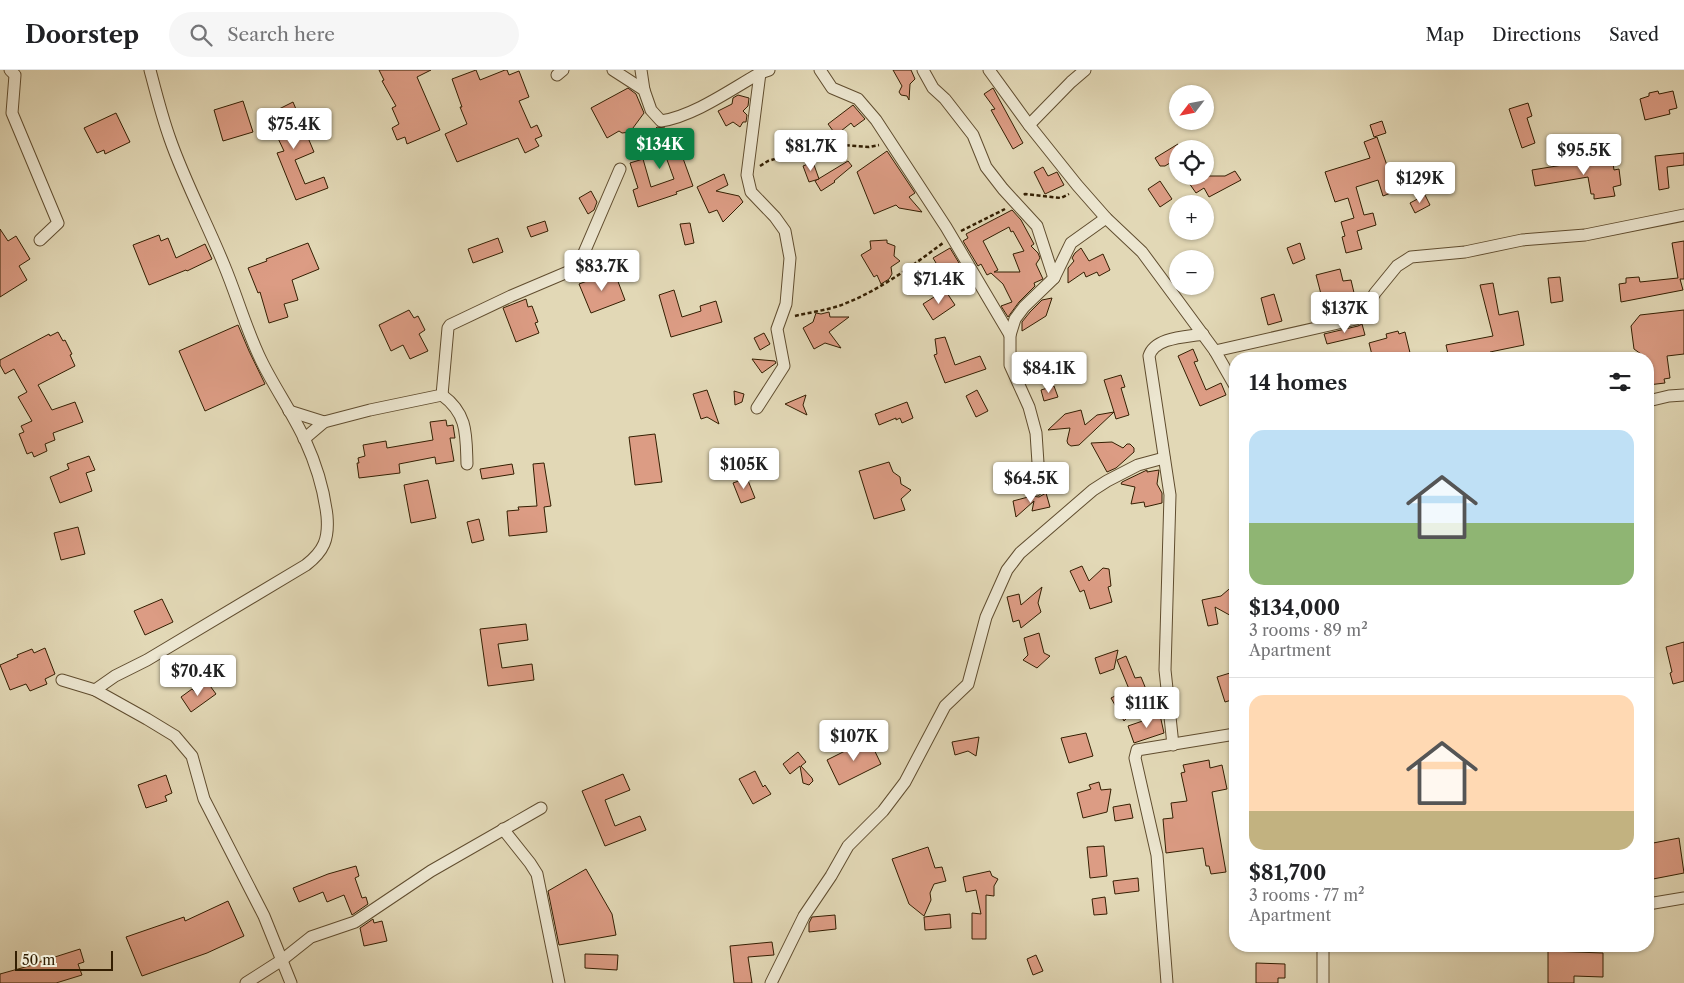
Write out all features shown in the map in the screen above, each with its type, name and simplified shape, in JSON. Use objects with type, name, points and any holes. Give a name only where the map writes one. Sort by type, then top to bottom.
[{"type":"street","points":[[10,70],[15,75],[12,113],[58,223],[40,240]]},
{"type":"street","points":[[95,690],[115,676],[147,660],[306,565],[321,552],[328,530],[325,502],[319,476],[304,439],[260,358],[224,264],[193,197],[170,140],[150,70]]},
{"type":"street","points":[[613,70],[644,90]]},
{"type":"street","points":[[641,70],[644,90],[651,110],[661,121],[674,119],[764,72]]},
{"type":"street","points":[[820,70],[832,88],[858,99],[876,120],[954,240],[1010,335]]},
{"type":"street","points":[[923,70],[933,88],[973,135],[986,167],[1037,226],[1054,278]]},
{"type":"street","points":[[989,70],[1029,125],[1079,187],[1106,218],[1142,252],[1215,351],[1229,376]]},
{"type":"street","points":[[1029,125],[1085,70]]},
{"type":"street","points":[[757,408],[784,366],[777,334],[779,320],[786,304],[790,258],[785,231],[775,217],[751,192],[747,175],[764,72]]},
{"type":"street","points":[[442,395],[448,328],[450,325],[576,267],[584,254],[620,169]]},
{"type":"street","points":[[1215,351],[1356,319],[1365,310],[1397,266],[1411,257],[1465,252],[1522,240],[1585,235],[1684,215]]},
{"type":"street","points":[[1036,490],[1038,463],[1036,432],[1029,407],[1010,365],[1010,335],[1015,319],[1024,307],[1054,278],[1071,243],[1106,218]]},
{"type":"street","points":[[1173,745],[1165,670],[1170,494],[1149,356],[1151,350],[1162,342],[1203,334]]},
{"type":"street","points":[[304,439],[324,422],[442,395]]},
{"type":"street","points":[[442,395],[462,416],[466,433],[466,464]]},
{"type":"street","points":[[1654,400],[1684,395]]},
{"type":"street","points":[[288,411],[324,422]]},
{"type":"street","points":[[770,983],[804,916],[831,876],[848,846],[883,810],[905,782],[930,737],[944,706],[968,684],[986,617],[1011,564],[1020,553],[1100,485],[1138,465],[1164,458]]},
{"type":"street","points":[[62,680],[95,690],[175,736],[192,756],[204,799],[264,916],[291,983]]},
{"type":"street","points":[[1167,983],[1157,855],[1135,758],[1137,750],[1229,735]]},
{"type":"street","points":[[246,983],[282,960],[311,937],[355,922],[431,871],[541,808]]},
{"type":"street","points":[[503,829],[530,863],[536,874],[559,983]]},
{"type":"street","points":[[1654,903],[1684,898]]},
{"type":"street","points":[[1322,983],[1323,952]]},
{"type":"path","points":[[747,175],[768,161],[795,153],[818,142],[869,147],[890,144]]},
{"type":"path","points":[[779,320],[842,305],[863,296],[909,268],[944,242],[954,240],[959,233],[998,213],[1025,194],[1061,198],[1074,192],[1079,187]]},
{"type":"building","points":[[379,70],[431,70],[417,77],[440,130],[407,144],[405,137],[397,140],[392,128],[399,124],[392,108],[396,106],[382,81],[384,80]]},
{"type":"building","points":[[476,70],[480,80],[505,70],[507,70],[509,75],[519,71],[529,97],[519,101],[531,128],[537,125],[542,136],[535,139],[539,146],[525,153],[518,138],[457,162],[445,134],[467,124],[452,79]]},
{"type":"building","points":[[893,70],[911,70],[915,79],[910,84],[909,100],[907,96],[901,95],[899,92],[902,86]]},
{"type":"building","points":[[628,88],[636,94],[644,113],[630,132],[622,133],[619,131],[607,138],[591,108]]},
{"type":"building","points":[[993,88],[1023,143],[1013,149],[991,110],[995,109],[984,94]]},
{"type":"building","points":[[1658,91],[1659,94],[1673,91],[1677,108],[1669,110],[1670,114],[1645,120],[1640,99],[1649,96],[1649,93]]},
{"type":"building","points":[[738,95],[749,98],[748,106],[743,111],[747,115],[746,122],[743,122],[740,127],[733,122],[726,126],[718,111],[732,104],[733,98]]},
{"type":"building","points":[[243,101],[253,132],[223,141],[214,110]]},
{"type":"building","points":[[293,102],[314,152],[295,160],[305,184],[324,177],[328,188],[296,200],[277,153],[284,151],[267,115]]},
{"type":"building","points":[[1528,103],[1532,116],[1527,118],[1535,143],[1522,148],[1509,109]]},
{"type":"building","points":[[853,105],[865,119],[854,127],[851,123],[836,135],[828,124]]},
{"type":"building","points":[[116,113],[130,142],[105,154],[104,150],[97,153],[84,128]]},
{"type":"building","points":[[1382,121],[1386,133],[1374,137],[1370,125]]},
{"type":"building","points":[[657,127],[665,128],[663,143],[676,139],[693,186],[676,192],[677,194],[638,207],[633,190],[638,188],[630,163],[643,159],[651,187],[674,179],[662,146],[662,148],[632,154]]},
{"type":"building","points":[[1377,137],[1396,191],[1383,196],[1378,180],[1356,187],[1364,215],[1373,213],[1376,225],[1357,231],[1362,249],[1346,253],[1342,237],[1345,236],[1341,222],[1354,218],[1348,198],[1335,202],[1325,172],[1370,158],[1364,142]]},
{"type":"building","points":[[1169,149],[1169,164],[1165,166],[1160,166],[1155,158]]},
{"type":"building","points":[[887,151],[915,193],[909,197],[922,212],[899,208],[896,205],[874,214],[857,172]]},
{"type":"building","points":[[1684,153],[1684,165],[1667,167],[1669,188],[1659,190],[1655,156]]},
{"type":"building","points":[[1612,157],[1614,170],[1619,169],[1621,185],[1613,187],[1615,196],[1594,199],[1594,194],[1591,194],[1588,177],[1535,186],[1532,170]]},
{"type":"building","points":[[848,161],[852,166],[835,182],[821,191],[815,181]]},
{"type":"building","points":[[813,162],[819,179],[809,182],[803,166]]},
{"type":"building","points":[[1043,167],[1048,176],[1057,172],[1064,185],[1045,194],[1034,172]]},
{"type":"building","points":[[1235,171],[1241,180],[1213,195],[1208,195],[1204,188],[1196,193],[1190,185],[1214,185],[1214,176],[1225,176]]},
{"type":"building","points":[[724,174],[728,185],[716,191],[739,196],[743,202],[723,222],[717,210],[709,213],[697,187]]},
{"type":"building","points":[[1160,181],[1169,195],[1169,201],[1160,207],[1148,189]]},
{"type":"building","points":[[591,191],[597,202],[594,210],[588,214],[579,198]]},
{"type":"building","points":[[1425,195],[1430,205],[1415,213],[1410,203]]},
{"type":"building","points":[[1012,210],[1021,220],[1034,244],[1031,246],[1040,258],[1036,264],[1043,279],[1034,283],[1035,286],[1019,302],[1008,317],[1001,306],[1012,302],[1003,284],[991,273],[987,275],[981,264],[978,266],[963,241],[968,238],[966,234]],"holes":[[[1009,227],[1011,232],[1013,231],[1024,251],[1013,254],[1020,272],[994,272],[998,270],[983,241]]]},
{"type":"building","points":[[545,221],[548,231],[531,237],[527,227]]},
{"type":"building","points":[[690,223],[694,243],[685,245],[680,224]]},
{"type":"building","points":[[0,229],[8,241],[16,236],[30,259],[19,266],[27,280],[0,297]]},
{"type":"building","points":[[159,235],[161,241],[168,238],[176,258],[205,244],[212,259],[187,271],[149,285],[133,245]]},
{"type":"building","points":[[498,238],[503,252],[473,263],[468,249]]},
{"type":"building","points":[[887,240],[887,243],[895,246],[894,256],[900,261],[891,267],[892,274],[889,279],[881,284],[877,275],[874,277],[861,255],[871,249],[870,241]]},
{"type":"building","points":[[1684,241],[1684,279],[1680,279],[1683,290],[1621,302],[1619,284],[1626,283],[1626,278],[1639,277],[1640,282],[1678,278],[1672,243]]},
{"type":"building","points":[[308,243],[319,269],[292,280],[298,300],[284,304],[288,317],[269,323],[260,292],[258,293],[248,268]]},
{"type":"building","points":[[1300,243],[1305,259],[1293,264],[1287,248]]},
{"type":"building","points":[[950,248],[965,273],[948,283],[933,258]]},
{"type":"building","points":[[1081,248],[1089,261],[1103,254],[1110,270],[1099,276],[1097,272],[1086,277],[1084,272],[1068,283],[1068,268],[1074,261],[1072,258],[1075,253]]},
{"type":"building","points":[[1340,269],[1343,281],[1351,280],[1355,297],[1344,300],[1348,313],[1330,317],[1324,297],[1322,298],[1316,275]]},
{"type":"building","points":[[614,271],[625,300],[591,313],[579,284]]},
{"type":"building","points":[[1560,277],[1563,301],[1551,303],[1548,278]]},
{"type":"building","points":[[1493,283],[1499,315],[1518,311],[1524,345],[1490,352],[1448,352],[1446,345],[1493,336],[1480,285]]},
{"type":"building","points":[[674,290],[682,317],[701,311],[700,306],[716,301],[722,322],[671,337],[659,295]]},
{"type":"building","points":[[945,290],[955,305],[933,320],[923,304]]},
{"type":"building","points":[[1274,294],[1282,321],[1268,325],[1261,298]]},
{"type":"building","points":[[1052,298],[1046,316],[1022,331],[1022,322],[1030,312],[1042,300]]},
{"type":"building","points":[[526,299],[528,307],[532,306],[538,322],[535,323],[539,333],[516,342],[503,308]]},
{"type":"building","points":[[409,310],[414,318],[418,316],[425,330],[419,334],[428,351],[410,359],[403,345],[391,351],[379,325]]},
{"type":"building","points":[[1684,310],[1684,354],[1667,356],[1670,378],[1664,379],[1665,383],[1654,384],[1654,352],[1638,352],[1634,349],[1631,326],[1640,315]]},
{"type":"building","points":[[829,312],[830,317],[849,317],[829,332],[841,348],[825,343],[814,349],[803,328],[813,322],[816,313]]},
{"type":"building","points":[[1362,324],[1365,335],[1327,344],[1324,334]]},
{"type":"building","points":[[238,325],[265,384],[205,411],[179,351]]},
{"type":"building","points":[[1398,331],[1399,334],[1405,332],[1410,352],[1371,352],[1369,343],[1387,338],[1386,334]]},
{"type":"building","points":[[58,332],[63,341],[65,340],[72,354],[70,355],[75,366],[38,385],[52,410],[75,402],[83,422],[53,433],[55,440],[45,444],[47,451],[34,457],[32,452],[27,454],[19,434],[24,432],[21,426],[32,421],[18,397],[27,392],[14,369],[5,374],[0,365],[0,360],[49,334],[50,336]]},
{"type":"building","points":[[764,333],[770,344],[760,350],[754,338]]},
{"type":"building","points":[[945,337],[955,365],[980,356],[986,369],[945,383],[934,355],[937,354],[935,339]]},
{"type":"building","points":[[1193,349],[1198,361],[1194,362],[1206,390],[1221,383],[1226,395],[1200,406],[1178,356]]},
{"type":"building","points":[[752,359],[775,361],[776,363],[762,373]]},
{"type":"building","points":[[1121,375],[1125,387],[1121,388],[1129,415],[1116,419],[1104,380]]},
{"type":"building","points":[[1054,386],[1058,397],[1044,401],[1041,390]]},
{"type":"building","points":[[707,390],[719,424],[707,417],[701,419],[693,394]]},
{"type":"building","points":[[977,390],[988,411],[976,417],[966,396]]},
{"type":"building","points":[[734,391],[744,394],[742,402],[735,405]]},
{"type":"building","points":[[806,395],[803,405],[807,415],[785,404]]},
{"type":"building","points":[[907,402],[913,418],[902,423],[900,418],[896,420],[896,418],[879,425],[875,414]]},
{"type":"building","points":[[1081,410],[1085,425],[1097,415],[1114,412],[1079,445],[1071,446],[1068,444],[1070,428],[1048,430],[1065,414]]},
{"type":"building","points":[[446,420],[447,426],[453,425],[455,438],[450,438],[454,461],[436,464],[435,457],[399,464],[400,473],[359,478],[357,463],[359,463],[358,458],[365,456],[363,445],[386,441],[387,448],[433,440],[430,422]]},
{"type":"building","points":[[655,434],[662,482],[635,485],[629,437]]},
{"type":"building","points":[[1112,442],[1123,448],[1130,444],[1134,448],[1134,452],[1116,468],[1107,472],[1091,443]]},
{"type":"building","points":[[89,456],[95,470],[86,473],[92,491],[60,503],[50,477],[69,469],[67,464]]},
{"type":"building","points":[[889,462],[893,472],[900,477],[901,484],[911,490],[901,499],[905,510],[874,519],[859,471]]},
{"type":"building","points":[[544,463],[551,506],[544,507],[547,532],[509,536],[507,511],[519,510],[518,507],[537,506],[533,464]]},
{"type":"building","points":[[512,464],[514,474],[482,479],[480,469]]},
{"type":"building","points":[[1147,470],[1147,472],[1159,470],[1157,484],[1162,493],[1162,503],[1145,507],[1144,502],[1131,504],[1135,487],[1121,484]]},
{"type":"building","points":[[747,478],[755,498],[741,503],[733,483]]},
{"type":"building","points":[[428,480],[436,518],[411,523],[404,485]]},
{"type":"building","points":[[1046,493],[1050,507],[1032,511],[1034,501],[1016,517],[1013,501],[1032,496],[1039,497]]},
{"type":"building","points":[[479,519],[484,540],[472,543],[467,522]]},
{"type":"building","points":[[78,527],[85,554],[61,560],[54,533]]},
{"type":"building","points":[[1082,566],[1089,581],[1103,568],[1109,569],[1111,586],[1108,587],[1112,602],[1090,609],[1084,590],[1080,592],[1070,571]]},
{"type":"building","points":[[1042,587],[1038,603],[1041,612],[1021,628],[1019,620],[1013,622],[1007,597],[1019,594],[1021,605]]},
{"type":"building","points":[[1229,589],[1229,615],[1215,607],[1218,624],[1208,626],[1202,600],[1221,596]]},
{"type":"building","points":[[162,599],[173,622],[145,635],[134,611]]},
{"type":"building","points":[[526,624],[528,640],[498,644],[502,668],[532,664],[534,680],[488,686],[480,629]]},
{"type":"building","points":[[1039,633],[1044,653],[1050,656],[1037,668],[1023,660],[1028,655],[1024,638]]},
{"type":"building","points":[[1684,642],[1684,681],[1673,684],[1666,647]]},
{"type":"building","points":[[45,648],[55,674],[45,679],[47,684],[30,691],[26,684],[10,690],[0,665],[32,649],[34,653]]},
{"type":"building","points":[[1118,650],[1114,669],[1100,674],[1095,658]]},
{"type":"building","points":[[1126,656],[1135,678],[1141,677],[1150,699],[1134,700],[1137,708],[1124,721],[1111,698],[1129,689],[1117,660]]},
{"type":"building","points":[[1229,673],[1229,701],[1225,702],[1217,677]]},
{"type":"building","points":[[208,683],[216,694],[191,712],[181,697],[192,689],[195,692]]},
{"type":"building","points":[[1160,715],[1164,733],[1134,743],[1128,726]]},
{"type":"building","points":[[1086,733],[1093,756],[1069,763],[1061,738]]},
{"type":"building","points":[[979,737],[976,756],[968,751],[955,755],[952,742]]},
{"type":"building","points":[[869,739],[881,764],[839,785],[827,760]]},
{"type":"building","points":[[798,752],[806,762],[801,766],[813,781],[809,785],[803,783],[800,766],[790,774],[783,764]]},
{"type":"building","points":[[1209,760],[1210,768],[1222,765],[1227,789],[1212,792],[1226,872],[1211,874],[1209,866],[1206,866],[1203,848],[1166,853],[1163,819],[1173,818],[1171,803],[1187,801],[1181,773],[1185,772],[1183,765]]},
{"type":"building","points":[[755,771],[763,787],[765,785],[771,794],[753,804],[739,779]]},
{"type":"building","points":[[623,774],[630,790],[605,800],[615,826],[640,816],[646,830],[605,846],[582,791]]},
{"type":"building","points":[[166,775],[172,793],[165,796],[167,801],[146,808],[138,785]]},
{"type":"building","points":[[1099,782],[1101,790],[1111,789],[1107,812],[1083,818],[1077,793],[1091,789],[1089,785]]},
{"type":"building","points":[[1130,804],[1133,818],[1115,821],[1113,807]]},
{"type":"building","points":[[1679,838],[1684,873],[1654,879],[1654,843]]},
{"type":"building","points":[[1104,846],[1107,876],[1090,878],[1087,847]]},
{"type":"building","points":[[928,847],[935,868],[942,867],[946,881],[934,884],[930,893],[931,900],[924,916],[909,904],[892,859]]},
{"type":"building","points":[[356,866],[359,876],[355,878],[362,898],[366,897],[368,904],[352,915],[344,895],[327,902],[323,892],[299,902],[293,888],[328,874]]},
{"type":"building","points":[[586,869],[612,914],[616,935],[559,945],[548,891]]},
{"type":"building","points":[[990,871],[992,876],[998,879],[994,886],[994,896],[986,895],[986,939],[972,939],[972,913],[981,914],[976,890],[966,892],[963,877]]},
{"type":"building","points":[[1138,878],[1139,891],[1115,894],[1113,881]]},
{"type":"building","points":[[1105,897],[1107,914],[1094,915],[1092,899]]},
{"type":"building","points":[[228,901],[244,936],[207,953],[142,976],[126,937],[184,917],[185,921]]},
{"type":"building","points":[[950,914],[951,928],[925,930],[924,917]]},
{"type":"building","points":[[835,915],[836,929],[809,932],[809,923],[812,917]]},
{"type":"building","points":[[373,919],[374,923],[382,921],[387,941],[364,946],[360,928]]},
{"type":"building","points":[[772,942],[774,955],[748,957],[752,983],[734,983],[730,946]]},
{"type":"building","points":[[80,949],[84,962],[78,964],[82,975],[56,983],[0,983],[0,974]]},
{"type":"building","points":[[1548,952],[1603,953],[1603,977],[1574,976],[1574,983],[1548,983]]},
{"type":"building","points":[[585,954],[618,955],[617,970],[585,968]]},
{"type":"building","points":[[1036,955],[1043,971],[1033,975],[1027,959]]},
{"type":"building","points":[[1256,963],[1285,964],[1285,978],[1278,978],[1278,983],[1256,983]]}]
